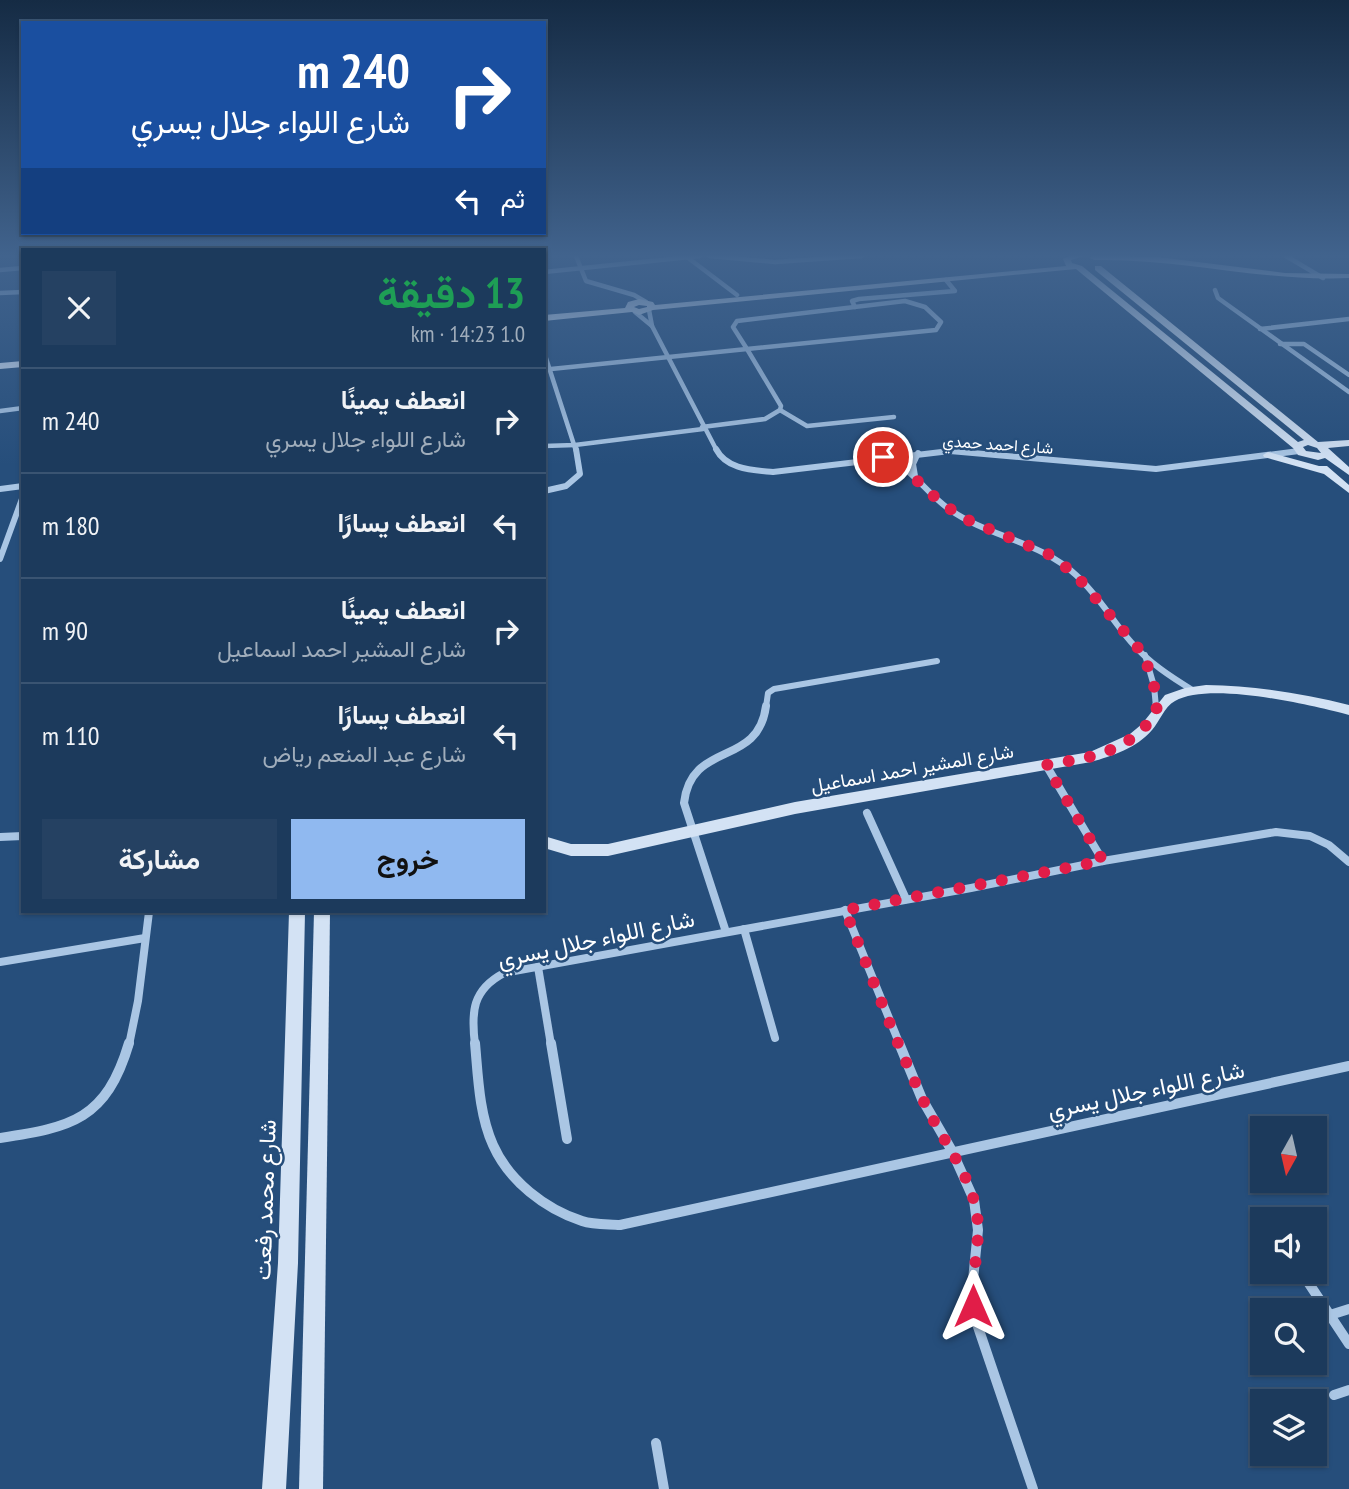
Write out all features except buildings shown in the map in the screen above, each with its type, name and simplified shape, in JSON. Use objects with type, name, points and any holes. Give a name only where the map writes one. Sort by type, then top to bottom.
[{"type":"street","points":[[734,325],[781,406],[780,410]]},
{"type":"street","points":[[551,369],[936,330],[941,325]]},
{"type":"street","points":[[1148,325],[1349,489]]},
{"type":"street","points":[[1173,325],[1349,472]]},
{"type":"street","points":[[1255,325],[1349,392]]},
{"type":"street","points":[[1260,329],[1291,325]]},
{"type":"street","name":"شارع احمد حمدي","points":[[652,326],[703,428],[723,459],[736,467],[754,471],[773,472],[918,453],[964,452],[1156,469],[1301,451]]},
{"type":"street","points":[[1280,344],[1304,344],[1349,375]]},
{"type":"street","points":[[546,357],[575,445],[580,474],[566,486],[546,491]]},
{"type":"street","points":[[0,366],[21,363]]},
{"type":"street","points":[[0,372],[21,370]]},
{"type":"street","points":[[0,411],[21,408]]},
{"type":"street","points":[[780,410],[797,423],[807,426],[894,417]]},
{"type":"street","points":[[546,446],[575,445],[765,419],[780,410]]},
{"type":"street","points":[[1276,429],[1278,442],[1268,456],[1328,472]]},
{"type":"street","points":[[1301,451],[1303,443],[1322,448],[1349,449]]},
{"type":"street","points":[[1322,448],[1349,443]]},
{"type":"street","points":[[1301,451],[1321,457],[1322,448]]},
{"type":"street","points":[[915,476],[913,464],[918,453]]},
{"type":"street","points":[[883,457],[898,463],[915,476],[938,500],[961,517],[1032,547],[1063,564],[1086,585],[1144,655],[1194,691]]},
{"type":"street","points":[[0,489],[21,486]]},
{"type":"street","points":[[0,559],[21,501]]},
{"type":"street","points":[[1144,655],[1152,679],[1157,712]]},
{"type":"street","points":[[726,932],[684,803],[687,781],[703,763],[753,737],[764,720],[770,691],[937,661]]},
{"type":"street","name":"شارع المشير احمد اسماعيل","points":[[546,843],[572,850],[608,850],[808,806],[1091,757],[1113,750],[1145,730],[1169,699],[1194,691],[1262,693],[1294,697],[1349,710]]},
{"type":"street","points":[[1046,765],[1103,861]]},
{"type":"street","points":[[867,813],[906,899]]},
{"type":"street","name":"شارع اللواء جلال يسري","points":[[1349,862],[1329,845],[1310,836],[1276,832],[1103,861],[504,973],[489,981],[481,990],[472,1018],[481,1102],[493,1145],[517,1181],[551,1208],[584,1222],[620,1225],[1349,1066]]},
{"type":"street","points":[[0,837],[21,836]]},
{"type":"street","points":[[845,910],[922,1099],[952,1151],[974,1200],[977,1215],[972,1290],[977,1324],[1033,1489]]},
{"type":"street","points":[[0,1138],[65,1126],[92,1111],[111,1089],[122,1069],[130,1044],[149,913]]},
{"type":"street","name":"شارع محمد رفعت","points":[[273,1486],[288,1250],[297,913]]},
{"type":"street","points":[[311,1489],[322,913]]},
{"type":"street","points":[[744,929],[775,1038]]},
{"type":"street","points":[[0,962],[145,938]]},
{"type":"street","points":[[538,967],[567,1139]]},
{"type":"street","points":[[1309,1284],[1349,1344]]},
{"type":"street","points":[[1330,1315],[1349,1309]]},
{"type":"street","points":[[1334,1395],[1349,1390]]},
{"type":"street","points":[[656,1443],[664,1489]]},
{"type":"route","points":[[883,457],[898,463],[915,476],[938,500],[961,517],[1048,554],[1075,574],[1144,655],[1151,671],[1157,712],[1145,730],[1113,750],[1046,765],[1103,861],[845,910],[922,1099],[952,1151],[974,1200],[978,1230],[973,1272],[973,1306]]}]
